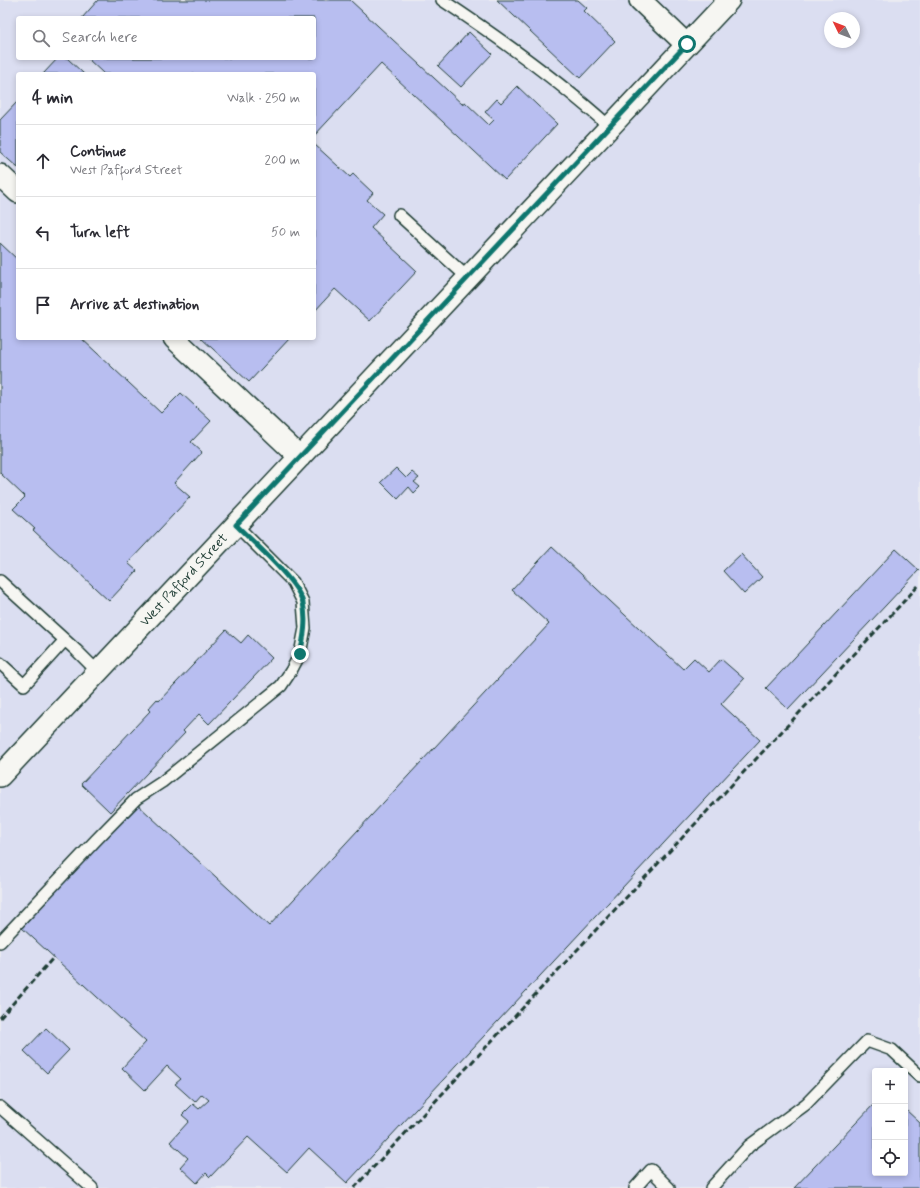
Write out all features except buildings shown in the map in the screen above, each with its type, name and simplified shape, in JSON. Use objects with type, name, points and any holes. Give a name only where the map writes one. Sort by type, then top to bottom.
[{"type":"street","points":[[640,0],[687,44]]},
{"type":"street","name":"West Pafford Street","points":[[0,776],[729,0]]},
{"type":"street","points":[[0,175],[16,190]]},
{"type":"street","points":[[176,340],[300,457]]},
{"type":"lane","points":[[442,0],[496,36],[572,93],[610,127]]},
{"type":"lane","points":[[399,215],[468,278]]},
{"type":"lane","points":[[0,942],[136,799],[162,782],[281,686],[291,671],[300,654],[306,628],[303,602],[293,582],[236,525]]},
{"type":"lane","points":[[0,581],[98,672]]},
{"type":"lane","points":[[0,663],[24,685],[65,640]]},
{"type":"lane","points":[[711,1188],[749,1146],[806,1104],[867,1041],[892,1050],[920,1076]]},
{"type":"lane","points":[[0,1107],[92,1188]]},
{"type":"lane","points":[[635,1188],[651,1170],[669,1188]]},
{"type":"shaded area","points":[[0,0],[920,0],[920,1188],[0,1188]]},
{"type":"railway","points":[[354,1188],[920,584]]},
{"type":"railway","points":[[0,1018],[54,957]]},
{"type":"route","points":[[300,654],[306,628],[303,602],[293,582],[236,525],[687,44]]}]
